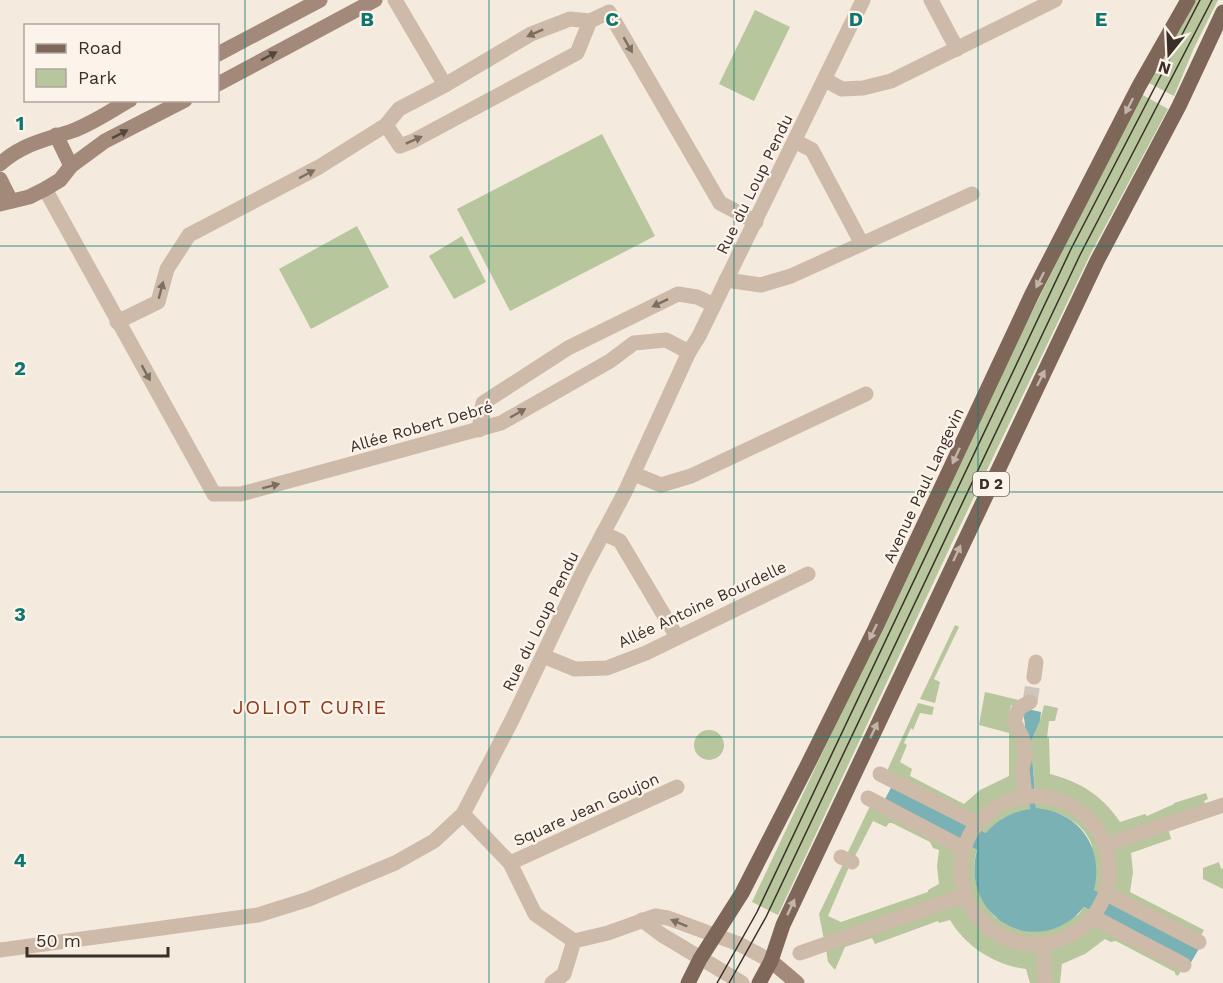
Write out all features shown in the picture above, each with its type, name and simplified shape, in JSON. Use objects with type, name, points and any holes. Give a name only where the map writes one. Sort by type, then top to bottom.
[{"type":"main road","points":[[219,53],[320,0]]},
{"type":"main road","points":[[219,83],[375,0]]},
{"type":"main road","name":"Avenue Paul Langevin","points":[[688,983],[696,957],[715,936],[742,893],[815,750],[889,600],[1032,294],[1139,86],[1188,0]]},
{"type":"main road","name":"D 2","points":[[759,983],[771,961],[783,925],[961,545],[1097,261],[1179,106],[1223,12]]},
{"type":"main road","points":[[0,164],[9,155],[41,140],[73,131],[126,102]]},
{"type":"main road","points":[[0,179],[6,202],[29,197],[60,180],[71,166],[105,141],[181,102]]},
{"type":"main road","points":[[56,135],[71,166]]},
{"type":"main road","points":[[771,961],[797,983]]},
{"type":"street","points":[[395,0],[445,85]]},
{"type":"street","name":"Rue du Loup Pendu","points":[[0,950],[258,915],[309,899],[395,863],[434,841],[463,814],[634,474],[689,352],[756,222],[863,0]]},
{"type":"street","points":[[931,0],[957,48]]},
{"type":"street","points":[[825,80],[842,89],[872,86],[891,81],[1055,0]]},
{"type":"street","points":[[45,189],[117,322],[158,302],[167,269],[189,236],[319,167],[386,125],[399,109],[445,85],[531,34],[570,19],[590,21],[609,12],[720,203],[756,222]]},
{"type":"street","points":[[386,125],[400,146],[413,141],[577,53],[590,21]]},
{"type":"street","points":[[795,141],[812,150],[862,244]]},
{"type":"street","points":[[726,280],[761,285],[791,276],[972,194]]},
{"type":"street","points":[[479,430],[483,403],[568,348],[678,294],[698,297],[714,305]]},
{"type":"street","name":"Allée Robert Debré","points":[[117,322],[214,494],[241,494],[501,423],[610,361],[634,343],[666,340],[689,352]]},
{"type":"street","points":[[634,474],[661,485],[691,476],[866,394]]},
{"type":"street","points":[[603,533],[620,541],[677,637]]},
{"type":"street","name":"Allée Antoine Bourdelle","points":[[543,656],[575,669],[607,668],[646,653],[808,574]]},
{"type":"street","points":[[1030,702],[1019,708],[1014,721],[1023,739],[1025,757],[1022,769],[1030,797]]},
{"type":"street","points":[[880,774],[974,824]]},
{"type":"street","name":"Square Jean Goujon","points":[[510,863],[677,787]]},
{"type":"street","points":[[1030,797],[1054,798],[1073,806],[1091,820],[1105,845],[1109,878],[1107,895],[1096,916],[1069,936],[1043,944],[1030,944],[1004,938],[980,920],[971,910],[960,872],[963,846],[974,824],[997,807],[1030,797]]},
{"type":"street","points":[[868,798],[963,846]]},
{"type":"street","points":[[1105,845],[1223,805]]},
{"type":"street","points":[[463,814],[510,863],[535,914],[574,941],[608,933],[655,916],[668,918],[739,944],[771,961]]},
{"type":"street","points":[[800,953],[965,895]]},
{"type":"street","points":[[1107,895],[1199,942]]},
{"type":"street","points":[[1096,916],[1184,965]]},
{"type":"street","points":[[642,920],[696,957],[742,983]]},
{"type":"street","points":[[552,983],[564,974],[574,941]]},
{"type":"street","points":[[1043,944],[1045,983]]},
{"type":"green space","points":[[1194,0],[1218,0],[1194,48],[1174,96],[1147,82]]},
{"type":"green space","points":[[755,10],[790,27],[754,101],[719,84]]},
{"type":"green space","points":[[1141,94],[1168,109],[1091,253],[778,915],[752,902],[1002,372]]},
{"type":"green space","points":[[602,134],[655,236],[510,311],[457,209]]},
{"type":"green space","points":[[357,226],[389,287],[311,329],[279,269]]},
{"type":"green space","points":[[462,236],[486,282],[454,299],[429,256]]},
{"type":"green space","points":[[955,625],[959,627],[934,679],[940,682],[935,703],[920,699]]},
{"type":"green space","points":[[985,692],[1019,700],[1018,706],[1011,705],[1007,724],[1015,726],[1022,792],[1003,799],[980,815],[971,818],[886,773],[918,703],[934,707],[932,715],[920,713],[913,730],[911,728],[904,743],[907,745],[900,762],[912,769],[910,776],[964,804],[980,790],[1009,776],[1009,733],[979,725]]},
{"type":"green space","points":[[1044,705],[1058,708],[1055,721],[1049,721],[1047,738],[1049,738],[1050,774],[1090,791],[1106,804],[1120,822],[1145,814],[1147,816],[1174,803],[1206,793],[1208,799],[1204,801],[1206,806],[1108,840],[1095,821],[1078,806],[1058,796],[1035,792],[1031,741]]},
{"type":"green space","points":[[709,730],[720,734],[724,745],[720,756],[709,760],[698,756],[694,745],[698,734]]},
{"type":"green space","points":[[1029,800],[1030,809],[1003,818],[986,833],[979,829],[1001,810]]},
{"type":"green space","points":[[1036,800],[1053,802],[1069,808],[1082,818],[1092,831],[1100,845],[1104,861],[1101,894],[1093,890],[1095,876],[1092,848],[1087,836],[1076,823],[1061,814],[1036,809]]},
{"type":"green space","points":[[872,802],[961,851],[957,868],[959,893],[824,940],[819,914],[843,864],[849,867],[828,916],[841,922],[928,892],[939,884],[937,866],[939,850],[933,848],[930,842],[892,823],[886,827],[873,821],[854,858],[847,854]]},
{"type":"green space","points":[[1168,828],[1171,839],[1131,853],[1133,872],[1130,892],[1204,930],[1199,939],[1110,892],[1113,872],[1110,848]]},
{"type":"green space","points":[[969,846],[977,850],[974,868],[980,895],[996,918],[1078,915],[1084,907],[1092,912],[1071,930],[1047,939],[1024,939],[1002,932],[984,918],[971,899],[966,874]]},
{"type":"green space","points":[[1219,862],[1221,869],[1223,868],[1223,889],[1203,879],[1203,868]]},
{"type":"green space","points":[[963,901],[969,912],[994,936],[1016,946],[1040,949],[1041,983],[1030,983],[1026,969],[1003,963],[982,953],[964,938],[950,920],[939,923],[938,921],[875,944],[872,938],[845,947],[835,970],[828,962],[826,948]]},
{"type":"green space","points":[[1101,924],[1183,967],[1178,976],[1175,972],[1116,941],[1111,942],[1105,939],[1085,954],[1062,964],[1060,983],[1049,983],[1047,948],[1068,941],[1091,925]]},
{"type":"water","points":[[1023,708],[1041,712],[1040,721],[1031,741],[1036,808],[1052,811],[1065,817],[1086,835],[1095,860],[1094,890],[1200,947],[1190,964],[1084,907],[1066,923],[1046,931],[1026,931],[1007,925],[991,912],[980,895],[975,874],[977,850],[884,801],[893,784],[986,833],[1006,817],[1030,809]]},
{"type":"tunnel","points":[[1030,702],[1034,677]]},
{"type":"tram line","points":[[717,983],[757,912],[1071,249],[1200,0]]},
{"type":"tram line","points":[[729,983],[766,917],[1080,255],[1212,0]]},
{"type":"district","name":"JOLIOT CURIE","points":[[310,707]]}]
